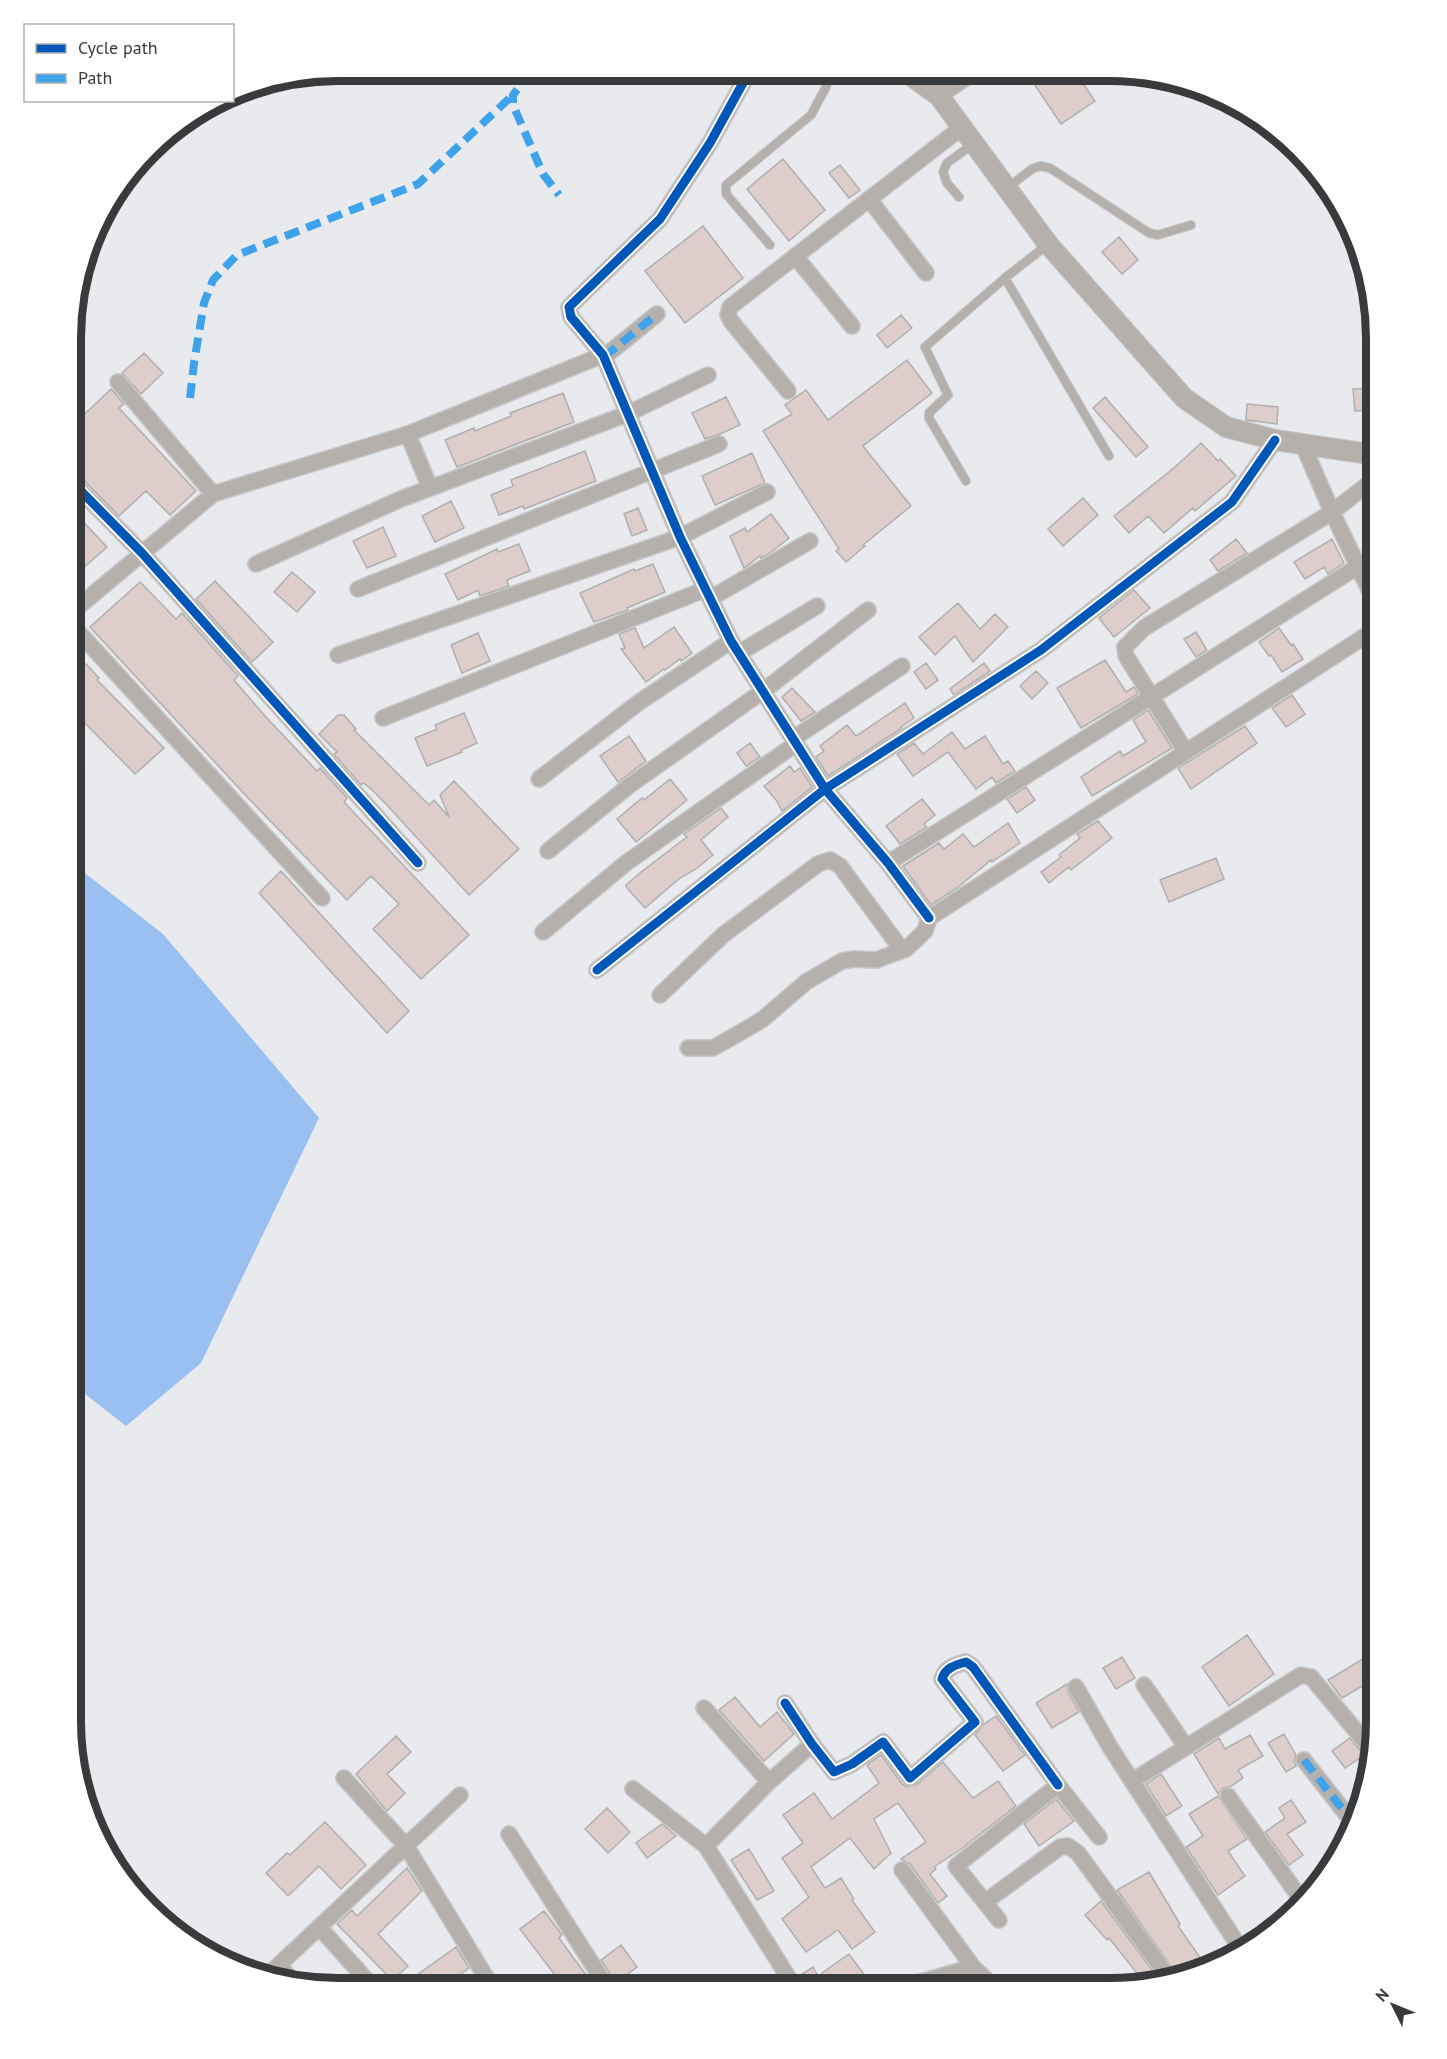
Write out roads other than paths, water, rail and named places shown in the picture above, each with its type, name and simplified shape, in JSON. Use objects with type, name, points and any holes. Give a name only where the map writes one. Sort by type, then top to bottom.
[{"type":"street","points":[[744,81],[710,143],[660,219],[569,307],[572,317],[604,356],[680,537],[735,647],[825,789],[888,863],[930,918]]},
{"type":"street","points":[[918,81],[939,96],[1048,244],[1184,398],[1226,427],[1275,440],[1366,454]]},
{"type":"street","points":[[939,96],[961,81]]},
{"type":"street","points":[[788,392],[728,315],[730,307],[869,200],[967,136]]},
{"type":"street","points":[[869,200],[926,273]]},
{"type":"street","points":[[795,256],[852,326]]},
{"type":"street","points":[[81,605],[213,494],[408,434],[604,356],[657,314]]},
{"type":"street","points":[[256,564],[430,488],[627,414],[708,375]]},
{"type":"street","points":[[118,382],[213,494]]},
{"type":"street","points":[[408,434],[430,488]]},
{"type":"street","points":[[597,970],[825,789],[1041,650],[1232,502],[1275,440]]},
{"type":"street","points":[[358,589],[719,444]]},
{"type":"street","points":[[1303,445],[1366,582]]},
{"type":"street","points":[[1186,752],[1126,656],[1125,647],[1129,640],[1144,628],[1332,512],[1366,486]]},
{"type":"street","points":[[81,491],[142,554],[418,863]]},
{"type":"street","points":[[338,655],[680,537],[767,492]]},
{"type":"street","points":[[383,717],[709,593],[810,541]]},
{"type":"street","points":[[888,863],[1366,561]]},
{"type":"street","points":[[539,779],[638,703],[735,647],[817,606]]},
{"type":"street","points":[[548,851],[630,785],[763,691],[868,610]]},
{"type":"street","points":[[81,635],[322,898]]},
{"type":"street","points":[[688,1048],[713,1048],[763,1019],[815,976],[842,961],[876,960],[902,950],[925,931],[930,918],[1366,635]]},
{"type":"street","points":[[543,932],[626,863],[902,666]]},
{"type":"street","points":[[660,995],[723,935],[818,864],[830,860],[840,866],[902,950]]},
{"type":"street","points":[[785,1703],[834,1772],[852,1764],[883,1742],[910,1778],[975,1722],[942,1679],[944,1671],[966,1662],[973,1667],[1058,1785],[1099,1837]]},
{"type":"street","points":[[1132,1781],[1301,1675],[1311,1677],[1365,1741]]},
{"type":"street","points":[[1144,1685],[1186,1747]]},
{"type":"street","points":[[1076,1687],[1132,1781],[1237,1944]]},
{"type":"street","points":[[704,1708],[769,1782]]},
{"type":"street","points":[[706,1846],[769,1782],[812,1744]]},
{"type":"street","points":[[1304,1760],[1347,1816]]},
{"type":"street","points":[[344,1778],[406,1846],[487,1978]]},
{"type":"street","points":[[999,1920],[956,1866],[1058,1785]]},
{"type":"street","points":[[633,1789],[706,1846],[789,1978]]},
{"type":"street","points":[[274,1970],[460,1796]]},
{"type":"street","points":[[1228,1796],[1298,1895]]},
{"type":"street","points":[[509,1834],[601,1978]]},
{"type":"street","points":[[985,1902],[1060,1847],[1068,1845],[1078,1853],[1165,1972]]},
{"type":"street","points":[[902,1870],[973,1968],[984,1978]]},
{"type":"street","points":[[319,1927],[365,1978]]},
{"type":"street","points":[[279,1965],[285,1972]]},
{"type":"street","points":[[936,1978],[973,1968]]},
{"type":"lane","points":[[770,245],[726,194],[726,184],[811,115],[828,81]]},
{"type":"lane","points":[[959,197],[947,183],[943,172],[967,136]]},
{"type":"lane","points":[[1006,189],[1032,169],[1040,166],[1050,168],[1149,233],[1158,235],[1191,225]]},
{"type":"lane","points":[[966,481],[929,418],[930,413],[948,395],[925,347],[1048,244]]},
{"type":"lane","points":[[1005,278],[1109,456]]},
{"type":"water","points":[[81,870],[163,934],[319,1118],[201,1363],[126,1426],[81,1391]]}]
